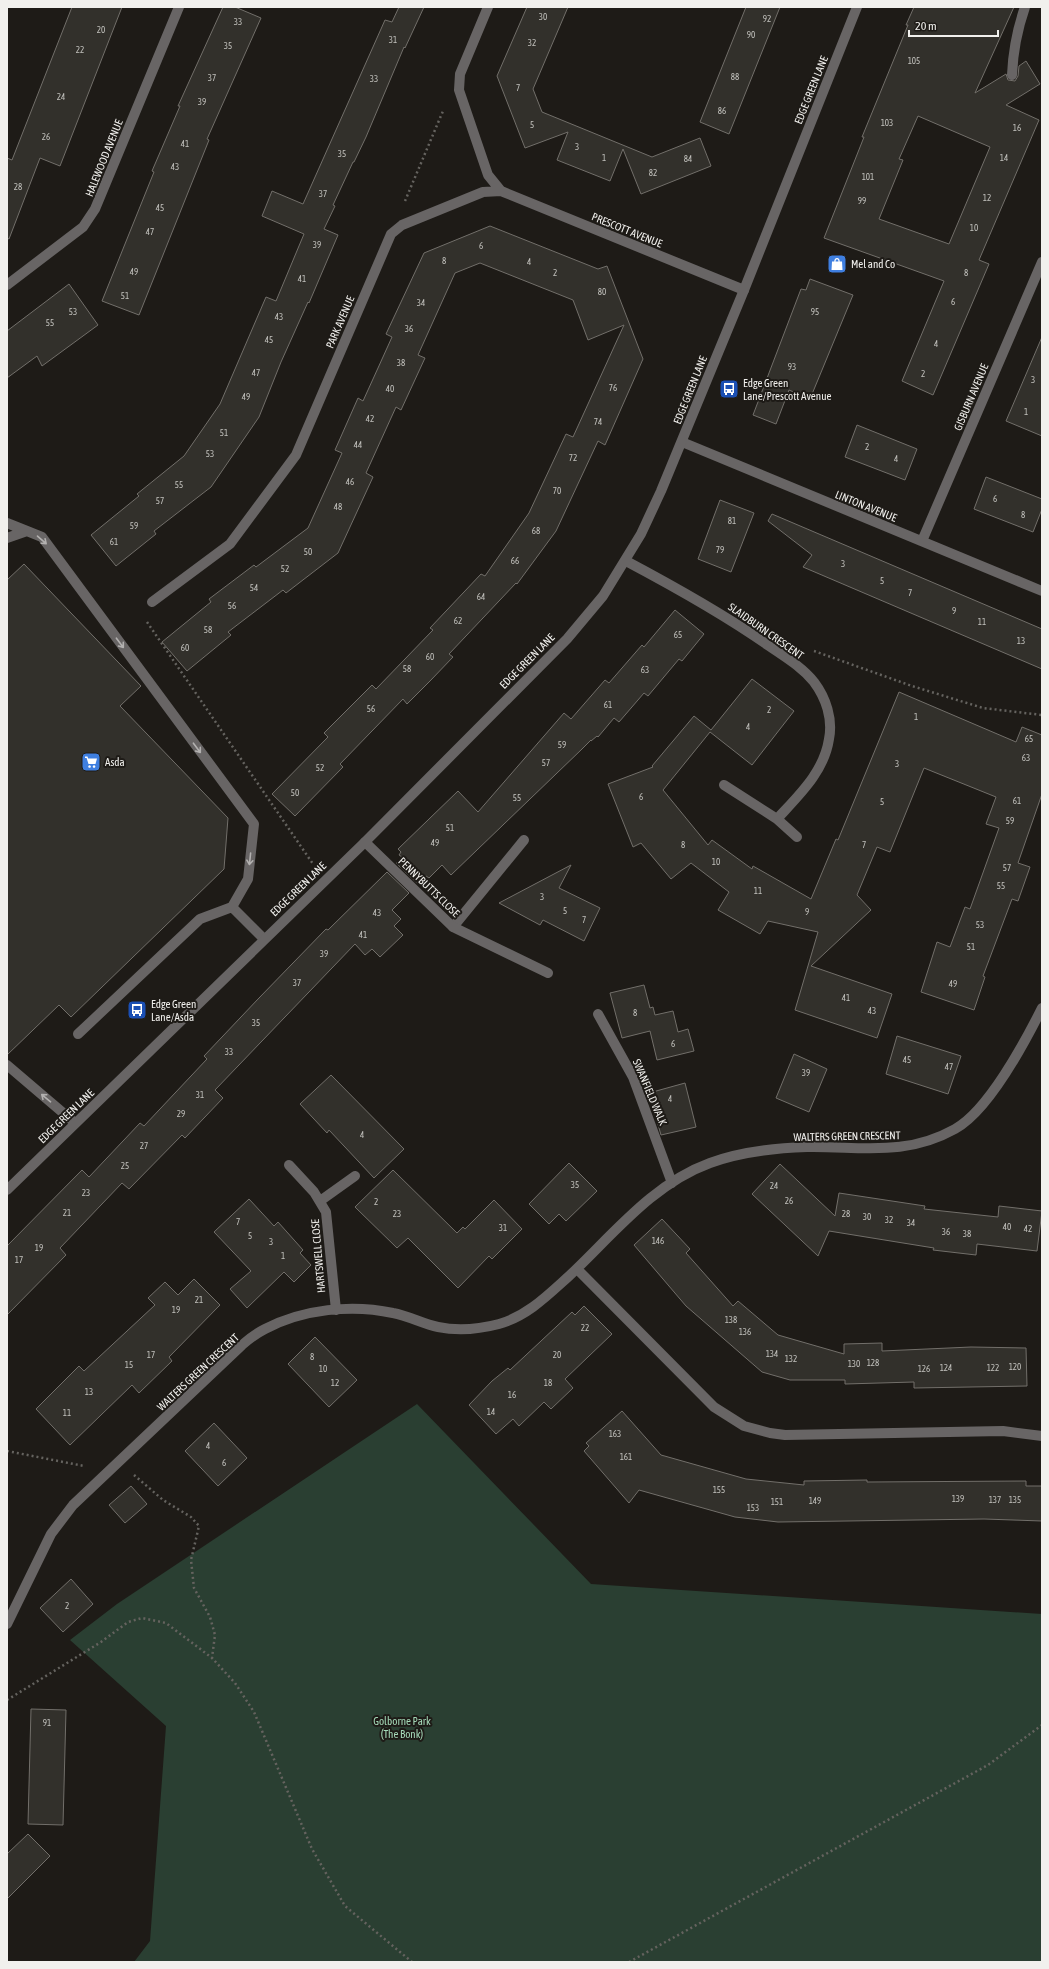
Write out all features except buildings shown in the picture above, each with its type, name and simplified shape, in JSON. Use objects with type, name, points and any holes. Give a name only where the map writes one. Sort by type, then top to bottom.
[{"type":"street","name":"HALEWOOD AVENUE","points":[[7,284],[83,227],[95,209],[179,7]]},
{"type":"street","name":"PRESCOTT AVENUE","points":[[488,7],[460,74],[459,90],[488,175],[502,192]]},
{"type":"street","name":"EDGE GREEN LANE","points":[[7,1190],[324,880],[365,842],[567,639],[603,596],[626,561],[641,534],[682,442],[857,7]]},
{"type":"street","points":[[1012,74],[1015,41],[1026,7]]},
{"type":"street","name":"PRESCOTT AVENUE","points":[[390,234],[402,225],[483,192],[502,192],[744,290]]},
{"type":"street","name":"PARK AVENUE","points":[[152,602],[230,544],[296,455],[390,234]]},
{"type":"street","name":"GISBURN AVENUE","points":[[922,541],[1042,262]]},
{"type":"street","name":"LINTON AVENUE","points":[[682,442],[1042,591]]},
{"type":"street","points":[[7,523],[42,537],[254,824],[248,879],[232,907],[200,919],[78,1034]]},
{"type":"street","points":[[7,538],[27,531]]},
{"type":"street","name":"SLAIDBURN CRESCENT","points":[[626,561],[699,600],[762,641],[794,664],[813,681],[823,696],[829,714],[830,738],[823,762],[804,790],[777,819]]},
{"type":"street","points":[[724,785],[777,819],[797,837]]},
{"type":"street","points":[[453,927],[524,840]]},
{"type":"street","name":"PENNYBUTTS CLOSE","points":[[365,842],[453,927],[548,973]]},
{"type":"street","points":[[232,907],[264,939]]},
{"type":"street","name":"WALTERS GREEN CRESCENT","points":[[7,1624],[51,1534],[73,1505],[110,1472],[242,1345],[264,1329],[295,1316],[336,1310],[359,1309],[394,1313],[438,1327],[452,1329],[471,1328],[500,1323],[539,1304],[646,1202],[672,1183],[710,1163],[747,1153],[806,1147],[888,1149],[911,1146],[956,1128],[973,1113],[995,1088],[1017,1054],[1042,1008]]},
{"type":"street","name":"SWANFIELD WALK","points":[[598,1014],[633,1077],[672,1183]]},
{"type":"street","points":[[7,1066],[75,1123]]},
{"type":"street","name":"HARTSWELL CLOSE","points":[[289,1165],[314,1192],[326,1212],[336,1310]]},
{"type":"street","points":[[320,1201],[355,1176]]},
{"type":"street","points":[[577,1269],[714,1406],[744,1426],[770,1433],[786,1435],[1003,1431],[1042,1436]]},
{"type":"path","points":[[390,234],[444,110]]},
{"type":"path","points":[[152,602],[141,613],[324,880]]},
{"type":"path","points":[[808,649],[912,686],[983,708],[1042,715]]},
{"type":"path","points":[[7,1450],[110,1472]]},
{"type":"path","points":[[119,1463],[163,1500],[191,1517],[200,1526],[191,1560],[194,1588],[210,1617],[214,1635],[212,1658]]},
{"type":"path","points":[[7,1700],[101,1642],[128,1622],[142,1618],[166,1623],[212,1658],[235,1683],[254,1712],[312,1849],[345,1906],[412,1962]]},
{"type":"path","points":[[629,1962],[988,1765],[1042,1725]]},
{"type":"green space","name":"Golborne Park (The Bonk)","points":[[417,1404],[591,1584],[1042,1614],[1042,1962],[134,1962],[150,1941],[166,1726],[70,1640],[117,1604]]},
{"type":"place","name":"Mel and Co","points":[[837,264]]},
{"type":"place","name":"Edge Green Lane/Prescott Avenue","points":[[729,389]]},
{"type":"place","name":"Asda","points":[[91,762]]},
{"type":"place","name":"Edge Green Lane/Asda","points":[[137,1010]]}]
